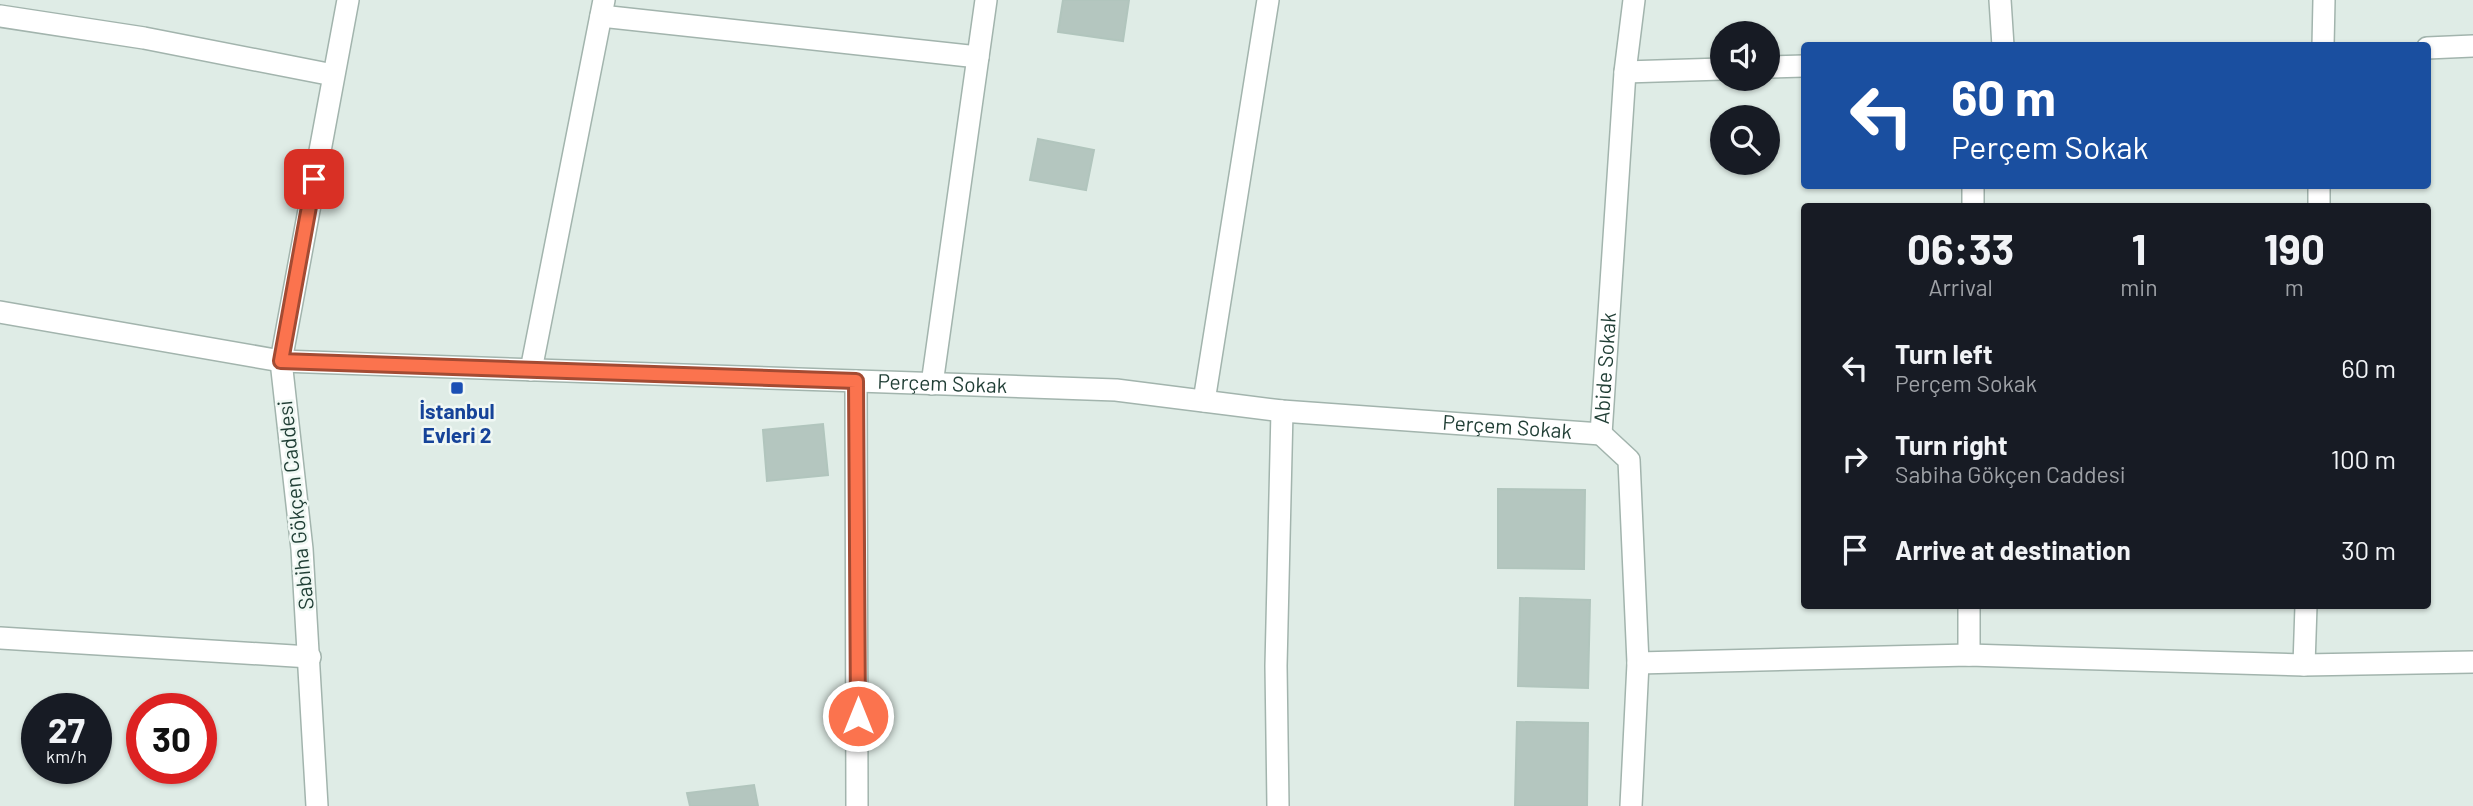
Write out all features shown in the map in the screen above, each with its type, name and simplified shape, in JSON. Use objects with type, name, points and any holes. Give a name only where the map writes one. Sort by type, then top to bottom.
[{"type":"street","name":"Sabiha Gökçen Caddesi","points":[[317,806],[302,549],[281,361],[348,0]]},
{"type":"street","points":[[932,384],[986,0]]},
{"type":"street","points":[[1204,401],[1268,0]]},
{"type":"street","name":"Abide Sokak","points":[[1631,806],[1638,663],[1629,460],[1601,434],[1625,72],[1634,0]]},
{"type":"street","points":[[2000,0],[2003,42]]},
{"type":"street","points":[[2323,42],[2324,0]]},
{"type":"street","points":[[531,370],[603,8],[978,57]]},
{"type":"street","points":[[0,16],[144,38],[333,75]]},
{"type":"street","points":[[2431,48],[2473,46]]},
{"type":"street","points":[[1780,67],[1801,66]]},
{"type":"street","points":[[1625,72],[1710,69]]},
{"type":"street","name":"Perçem Sokak","points":[[0,312],[281,361],[1116,390],[1282,411],[1601,434]]},
{"type":"street","points":[[856,381],[857,806]]},
{"type":"street","points":[[1278,806],[1276,666],[1282,411]]},
{"type":"street","points":[[1969,609],[1969,655]]},
{"type":"street","points":[[2304,665],[2306,609]]},
{"type":"street","points":[[0,638],[310,657]]},
{"type":"street","points":[[1638,663],[1969,655],[2304,665],[2473,662]]},
{"type":"building","points":[[1063,0],[1129,0],[1123,41],[1058,32]]},
{"type":"building","points":[[1038,139],[1094,150],[1086,190],[1030,180]]},
{"type":"building","points":[[823,424],[828,475],[767,481],[763,430]]},
{"type":"building","points":[[1498,489],[1585,490],[1584,569],[1498,568]]},
{"type":"building","points":[[1520,598],[1590,600],[1588,688],[1518,686]]},
{"type":"building","points":[[1517,722],[1588,723],[1587,806],[1515,806]]},
{"type":"building","points":[[754,785],[758,806],[690,806],[687,793]]},
{"type":"place","name":"İstanbul Evleri 2","points":[[457,388]]},
{"type":"route","points":[[314,179],[281,361],[856,381],[858,716]]}]
